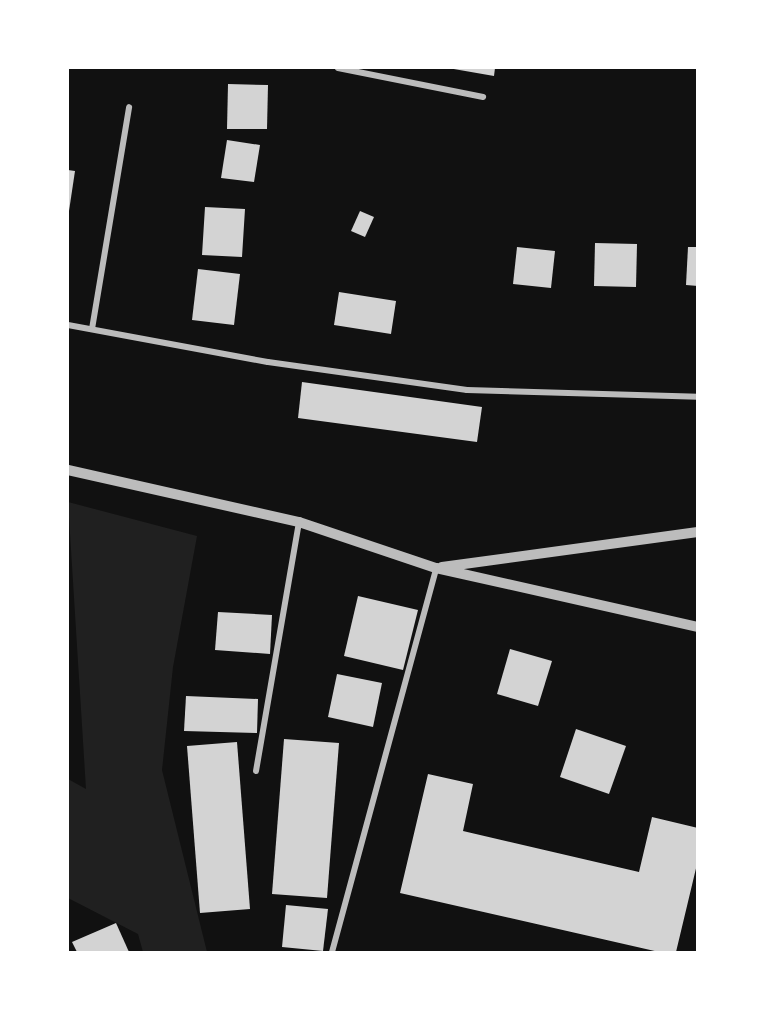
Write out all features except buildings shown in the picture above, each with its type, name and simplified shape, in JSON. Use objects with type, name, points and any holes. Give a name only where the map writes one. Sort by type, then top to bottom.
[{"type":"street","points":[[338,68],[483,97]]},
{"type":"street","points":[[92,329],[129,107]]},
{"type":"street","points":[[68,325],[268,362],[467,390],[698,397]]},
{"type":"street","points":[[68,470],[299,522],[436,568],[698,627]]},
{"type":"street","points":[[256,771],[299,522]]},
{"type":"street","points":[[436,568],[698,532]]},
{"type":"street","points":[[332,952],[436,568]]},
{"type":"shaded area","points":[[68,502],[197,536],[173,667],[162,770],[207,952],[143,952],[138,934],[68,898],[68,779],[86,789]]}]
